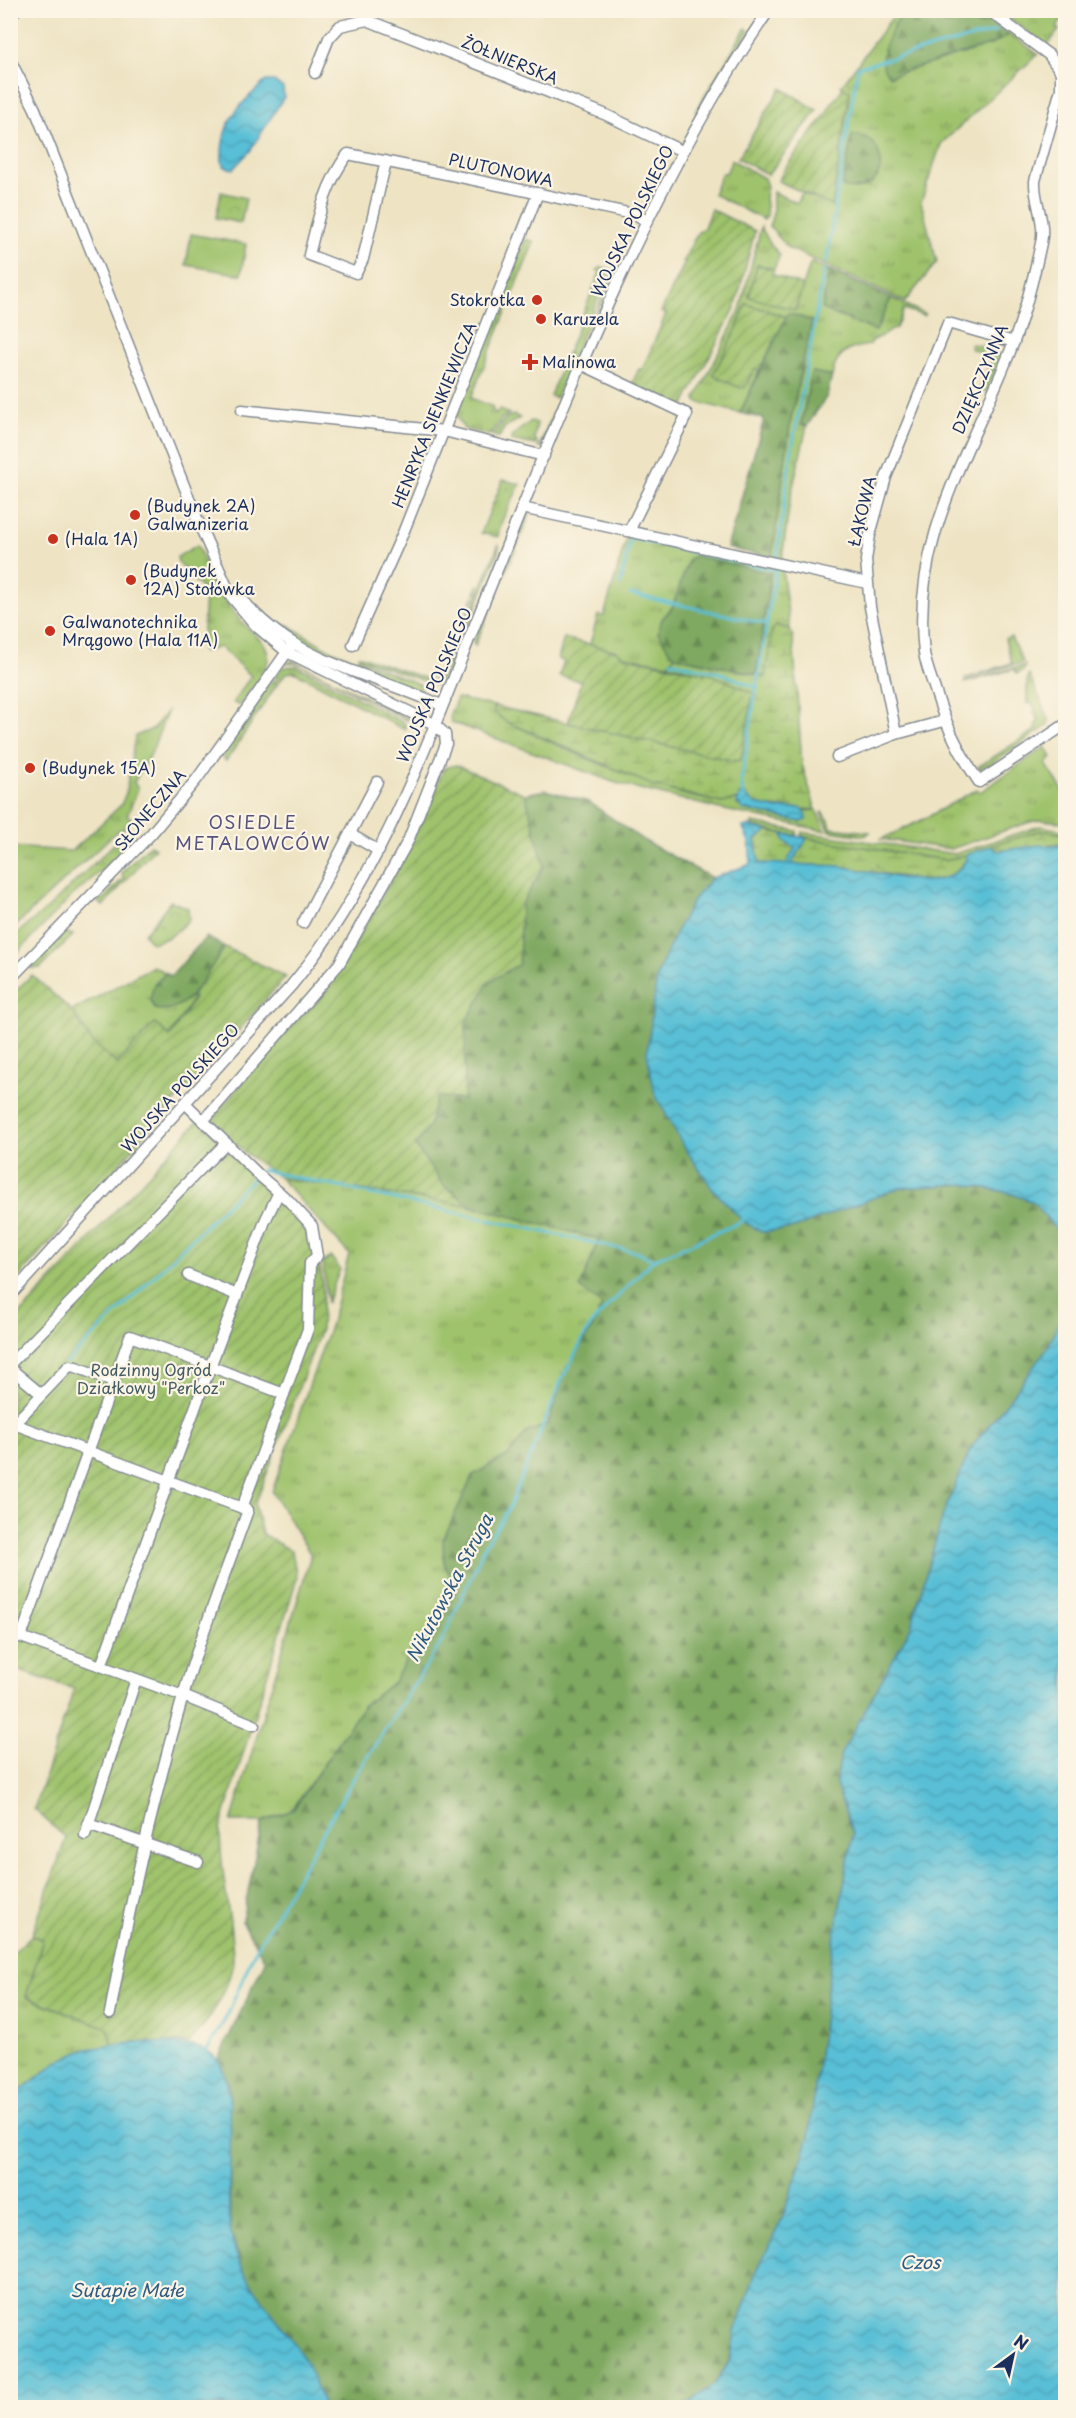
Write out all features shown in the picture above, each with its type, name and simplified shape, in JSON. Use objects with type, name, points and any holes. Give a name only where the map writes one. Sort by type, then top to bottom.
[{"type":"street","points":[[10,14],[16,10]]},
{"type":"street","name":"WOJSKA POLSKIEGO","points":[[10,1296],[186,1104],[315,957],[345,912],[379,851],[434,724],[581,364],[646,221],[682,151],[769,10]]},
{"type":"street","name":"DZIĘKCZYNNA","points":[[988,10],[1049,55],[1061,72],[1061,89],[1035,181],[1034,191],[1042,220],[1042,241],[1014,342],[948,492],[932,541],[921,617],[924,656],[944,721],[962,758],[979,782],[1065,724]]},
{"type":"street","name":"ŻOŁNIERSKA","points":[[315,73],[329,38],[340,26],[366,20],[614,119],[682,151]]},
{"type":"street","points":[[10,60],[35,109],[54,155],[218,569],[241,611],[268,637],[434,724],[445,734],[446,744],[408,841],[339,964],[318,991],[269,1042],[203,1121]]},
{"type":"street","name":"PLUTONOWA","points":[[386,161],[363,259],[356,273],[309,255],[320,207],[330,184],[348,154],[386,161],[538,193],[637,215],[646,221]]},
{"type":"street","name":"HENRYKA SIENKIEWICZA","points":[[353,645],[381,585],[538,193]]},
{"type":"street","name":"ŁĄKOWA","points":[[896,734],[882,673],[867,583],[866,560],[870,535],[886,477],[948,324],[1014,342]]},
{"type":"street","points":[[581,364],[687,414],[629,531]]},
{"type":"street","points":[[242,410],[444,431],[544,456]]},
{"type":"street","points":[[522,508],[867,583]]},
{"type":"street","points":[[290,648],[441,705]]},
{"type":"street","name":"SŁONECZNA","points":[[10,979],[151,834],[197,779],[290,648]]},
{"type":"street","points":[[837,757],[896,734],[944,721]]},
{"type":"street","points":[[303,923],[377,782]]},
{"type":"street","points":[[350,834],[379,851]]},
{"type":"street","points":[[186,1104],[312,1226],[317,1256],[310,1263],[308,1329],[242,1508]]},
{"type":"street","points":[[42,1394],[10,1366],[226,1143]]},
{"type":"street","points":[[101,1666],[237,1295],[265,1221],[279,1192]]},
{"type":"street","points":[[188,1275],[237,1295]]},
{"type":"street","points":[[254,1725],[183,1696],[15,1636],[88,1452],[130,1336],[284,1394]]},
{"type":"street","points":[[110,2013],[124,1931],[183,1696],[248,1510],[88,1452],[12,1429],[69,1366],[113,1381]]},
{"type":"street","points":[[136,1679],[87,1830],[145,1843],[198,1862]]},
{"type":"green space","points":[[897,11],[905,11],[896,22],[890,76],[993,44],[1010,34],[1038,54],[941,144],[921,202],[937,262],[905,302],[788,248],[769,226],[773,214],[773,192],[797,203],[802,193],[832,206],[850,91],[841,86]]},
{"type":"green space","points":[[905,11],[976,11],[1010,34],[993,44],[890,76],[884,69],[883,53],[890,34]]},
{"type":"green space","points":[[999,11],[1065,11],[1065,21],[1060,21],[1057,29],[1059,30],[1047,46]]},
{"type":"green space","points":[[746,28],[749,31],[699,113],[695,112]]},
{"type":"green space","points":[[781,88],[817,110],[768,175],[738,158]]},
{"type":"green space","points":[[843,88],[850,91],[832,206],[778,181]]},
{"type":"green space","points":[[852,135],[865,137],[874,144],[879,154],[878,176],[870,184],[859,188],[842,187]]},
{"type":"green space","points":[[732,160],[764,178],[767,186],[765,197],[767,216],[764,220],[713,194],[722,173],[726,173]]},
{"type":"green space","points":[[221,192],[246,198],[241,223],[216,218]]},
{"type":"green space","points":[[711,209],[755,231],[735,308],[684,405],[679,407],[632,384],[639,369],[642,370],[666,314],[661,312],[685,262],[683,261],[698,232],[703,230]]},
{"type":"green space","points":[[761,227],[771,245],[780,255],[774,269],[757,265],[795,310],[811,262],[829,270],[822,309],[876,331],[891,298],[925,314],[924,316],[904,309],[896,328],[872,341],[870,345],[849,350],[840,356],[832,376],[812,372],[801,424],[807,426],[790,500],[782,559],[772,557],[791,418],[812,321],[788,313],[786,317],[746,304],[737,328],[745,387],[754,369],[759,371],[740,413],[697,402],[696,398],[740,310]]},
{"type":"green space","points":[[191,234],[246,244],[241,275],[186,265]]},
{"type":"green space","points":[[526,239],[534,242],[471,398],[493,407],[492,411],[497,413],[499,409],[509,414],[503,417],[489,435],[464,429],[455,413]]},
{"type":"green space","points":[[757,265],[774,269],[772,274],[803,286],[795,310],[749,297]]},
{"type":"green space","points":[[602,267],[610,270],[556,398],[550,396],[600,272],[597,270]]},
{"type":"green space","points":[[614,269],[615,273],[542,445],[538,449]]},
{"type":"green space","points":[[829,270],[891,298],[876,331],[822,309]]},
{"type":"green space","points":[[746,304],[786,317],[759,371],[754,369],[745,387],[740,388],[713,375],[737,328]]},
{"type":"green space","points":[[788,313],[812,321],[791,418],[772,557],[727,548],[764,419],[740,413]]},
{"type":"green space","points":[[991,340],[998,342],[993,352],[1002,355],[996,369],[989,367],[993,358],[970,348],[971,344],[987,347]]},
{"type":"green space","points":[[988,369],[996,371],[986,392],[980,389]]},
{"type":"green space","points":[[812,372],[832,376],[827,396],[807,426],[801,424]]},
{"type":"green space","points":[[514,415],[520,418],[505,427],[499,437],[492,435],[506,418]]},
{"type":"green space","points":[[531,421],[537,423],[534,439],[537,441],[536,445],[511,440],[512,436]]},
{"type":"green space","points":[[503,480],[520,484],[504,516],[498,537],[481,533]]},
{"type":"green space","points":[[530,514],[475,646],[473,643],[525,517]]},
{"type":"green space","points":[[627,536],[782,567],[790,629],[776,626],[772,630],[766,677],[756,674],[771,573],[678,595],[672,608],[662,619],[668,649],[675,656],[668,664],[623,656],[616,651],[590,644],[598,615],[604,616]]},
{"type":"green space","points":[[499,544],[498,553],[445,684],[443,681]]},
{"type":"green space","points":[[197,545],[227,603],[240,620],[261,640],[267,650],[265,669],[239,706],[233,702],[251,676],[220,647],[202,652],[205,592],[178,562],[177,557]]},
{"type":"green space","points":[[695,556],[771,573],[756,674],[675,656],[658,632],[662,619],[672,608],[689,559]]},
{"type":"green space","points":[[479,584],[439,683],[436,685],[358,658],[358,655],[430,680],[439,677]]},
{"type":"green space","points":[[288,625],[328,649],[420,684],[422,692],[341,663],[279,630]]},
{"type":"green space","points":[[776,626],[790,629],[793,636],[802,764],[816,810],[755,804],[743,793],[738,799],[722,803],[654,786],[505,721],[494,712],[494,706],[734,761],[713,675],[668,664],[675,656],[765,677],[772,630]]},
{"type":"green space","points":[[1011,637],[1023,662],[964,679],[1012,663],[1005,639]]},
{"type":"green space","points":[[564,638],[616,651],[623,656],[713,675],[753,693],[741,760],[734,761],[568,723],[581,681],[559,676],[564,661],[558,659]]},
{"type":"green space","points":[[1025,665],[1024,670],[1017,674],[1014,669],[965,683],[965,681]]},
{"type":"green space","points":[[297,666],[404,723],[405,730],[295,672],[286,673],[280,681],[275,677],[283,667]]},
{"type":"green space","points":[[318,673],[409,719],[406,720]]},
{"type":"green space","points":[[1029,675],[1049,719],[1048,725],[993,763],[980,769],[978,767],[1037,729],[1035,725],[1039,721],[1033,712],[1036,709],[1031,703],[1027,704]]},
{"type":"green space","points":[[273,679],[278,683],[226,761],[219,754]]},
{"type":"green space","points":[[457,698],[494,706],[494,712],[505,721],[587,758],[658,786],[691,796],[719,801],[738,799],[737,804],[743,809],[801,822],[806,814],[805,811],[816,810],[826,831],[720,809],[616,783],[451,722],[450,714]]},
{"type":"green space","points":[[168,710],[151,754],[134,782],[138,789],[127,816],[132,818],[125,828],[116,832],[11,930],[11,847],[72,851],[121,805],[126,793],[135,736],[153,729]]},
{"type":"green space","points":[[1045,747],[1052,757],[1046,764],[1065,794],[1065,823],[1041,820],[1030,822],[951,849],[881,839],[926,818],[977,789],[980,792]]},
{"type":"green space","points":[[456,765],[525,794],[544,866],[521,905],[519,964],[489,982],[466,1022],[464,1100],[437,1096],[429,1126],[415,1146],[444,1186],[471,1206],[280,1178],[244,1152],[212,1119],[344,963],[410,846],[444,768]]},
{"type":"green space","points":[[545,790],[589,802],[643,840],[712,878],[694,899],[675,934],[657,976],[712,1188],[743,1221],[762,1232],[794,1228],[899,1188],[964,1184],[1007,1192],[1034,1202],[1065,1241],[1066,1305],[1049,1346],[971,1448],[943,1515],[911,1627],[841,1754],[836,1784],[853,1834],[831,1957],[809,2137],[783,2217],[755,2275],[735,2332],[731,2358],[715,2384],[684,2407],[324,2407],[305,2362],[243,2273],[230,2229],[229,2085],[218,2059],[265,1961],[242,1921],[262,1822],[293,1810],[364,1705],[394,1682],[412,1649],[432,1642],[456,1589],[444,1563],[443,1540],[473,1475],[509,1455],[526,1433],[548,1424],[566,1368],[595,1324],[602,1305],[580,1288],[599,1239],[471,1206],[444,1186],[415,1146],[429,1126],[437,1095],[463,1100],[466,1022],[489,982],[519,964],[521,905],[544,866],[525,794]]},
{"type":"green space","points":[[822,812],[829,820],[831,828],[870,832],[865,836],[830,831]]},
{"type":"green space","points":[[752,823],[797,831],[797,835],[752,826]]},
{"type":"green space","points":[[1040,826],[1066,831],[1065,834],[1039,831],[945,860],[801,836],[802,832],[955,854]]},
{"type":"green space","points":[[768,831],[783,834],[785,841],[795,848],[786,864],[759,863],[755,840]]},
{"type":"green space","points":[[1039,831],[1065,834],[1065,846],[1054,844],[997,851],[991,846]]},
{"type":"green space","points":[[806,838],[945,860],[966,855],[966,860],[956,872],[945,878],[928,881],[837,866],[790,864]]},
{"type":"green space","points":[[119,839],[129,846],[71,897],[14,956],[16,959],[11,965],[11,938],[47,909]]},
{"type":"green space","points":[[150,845],[155,848],[103,906],[95,899],[103,899],[123,879],[122,872]]},
{"type":"green space","points":[[171,901],[188,908],[189,920],[170,937],[152,943],[144,934]]},
{"type":"green space","points":[[63,932],[73,935],[40,968],[30,968]]},
{"type":"green space","points":[[206,937],[225,947],[205,979],[187,999],[177,1006],[167,1010],[155,1009],[150,999],[154,985],[166,973],[171,976]]},
{"type":"green space","points":[[225,947],[286,977],[11,1286],[11,995],[32,975],[72,1011],[92,1042],[117,1064],[155,1023],[170,1037],[194,998],[192,996]]},
{"type":"green space","points":[[153,966],[166,973],[154,985],[179,1005],[192,996],[194,997],[169,1037],[155,1023],[117,1064],[92,1042],[72,1011]]},
{"type":"green space","name":"Rodzinny Ogród Działkowy \"Perkoz\"","points":[[199,1120],[317,1241],[323,1291],[321,1329],[255,1505],[262,1534],[292,1551],[297,1578],[220,1829],[222,1867],[233,1955],[231,1973],[217,2005],[189,2042],[112,2046],[108,2028],[26,1997],[43,1940],[32,1935],[66,1838],[34,1809],[74,1689],[11,1668],[11,1324]]},
{"type":"green space","points":[[280,1178],[471,1206],[599,1239],[581,1288],[602,1305],[595,1324],[565,1374],[548,1424],[526,1433],[509,1455],[473,1475],[444,1563],[456,1589],[432,1642],[412,1649],[394,1682],[364,1705],[292,1810],[262,1822],[231,1822],[311,1555],[272,1492],[331,1323],[349,1254]]},
{"type":"green space","points":[[331,1257],[340,1269],[327,1303],[323,1262]]},
{"type":"green space","points":[[32,1935],[43,1940],[26,1997],[108,2028],[112,2046],[68,2057],[46,2070],[11,2098],[11,1955]]},
{"type":"water","points":[[266,81],[274,81],[283,88],[284,97],[250,151],[233,169],[225,167],[222,162],[222,148],[228,125],[239,107]]},
{"type":"water","points":[[743,793],[755,804],[778,809],[801,808],[806,814],[806,820],[801,822],[743,809],[737,803]]},
{"type":"water","points":[[743,827],[768,831],[755,840],[759,863],[786,864],[795,848],[785,841],[783,834],[806,838],[791,864],[838,866],[926,881],[939,880],[952,875],[962,866],[966,855],[991,846],[997,851],[1042,845],[1065,846],[1065,1241],[1034,1202],[1007,1192],[964,1184],[899,1188],[794,1228],[762,1232],[743,1221],[712,1188],[683,1145],[655,1094],[647,1054],[657,976],[675,934],[694,899],[712,878],[751,864],[749,842]]},
{"type":"water","name":"Czos","points":[[1065,1305],[1065,2407],[684,2407],[715,2384],[731,2359],[735,2332],[755,2275],[783,2217],[809,2137],[831,1957],[853,1834],[836,1784],[841,1754],[911,1627],[943,1515],[971,1448],[1049,1346]]},
{"type":"water","name":"Sutapie Małe","points":[[138,2042],[180,2044],[200,2048],[216,2058],[224,2072],[230,2114],[229,2210],[234,2247],[250,2282],[305,2361],[324,2407],[11,2407],[11,2098],[60,2060],[87,2049]]},
{"type":"waterway","points":[[826,263],[858,67],[997,31]]},
{"type":"waterway","points":[[777,556],[792,448],[824,270]]},
{"type":"waterway","points":[[620,585],[630,540],[634,539],[775,570]]},
{"type":"waterway","points":[[744,797],[741,782],[776,568]]},
{"type":"waterway","points":[[630,594],[767,624]]},
{"type":"waterway","points":[[671,661],[724,674],[757,688]]},
{"type":"waterway","points":[[261,1172],[262,1170],[640,1253],[653,1260]]},
{"type":"waterway","points":[[66,1363],[256,1176]]},
{"type":"waterway","name":"Nikutowska Struga","points":[[207,2050],[227,2016],[252,1957],[355,1776],[441,1643],[486,1544],[509,1508],[563,1377],[591,1324],[653,1260],[743,1221]]},
{"type":"waterway","points":[[42,1386],[55,1374]]},
{"type":"place","name":"Stokrotka","points":[[537,300]]},
{"type":"place","name":"Karuzela","points":[[541,319]]},
{"type":"place","name":"Malinowa","points":[[530,362]]},
{"type":"place","name":"(Budynek 2A) Galwanizeria","points":[[135,515]]},
{"type":"place","name":"(Hala 1A)","points":[[53,539]]},
{"type":"place","name":"(Budynek 12A) Stołówka","points":[[131,580]]},
{"type":"place","name":"Galwanotechnika Mrągowo (Hala 11A)","points":[[50,631]]},
{"type":"place","name":"(Budynek 15A)","points":[[30,768]]},
{"type":"district","name":"OSIEDLE METALOWCÓW","points":[[253,833]]}]
